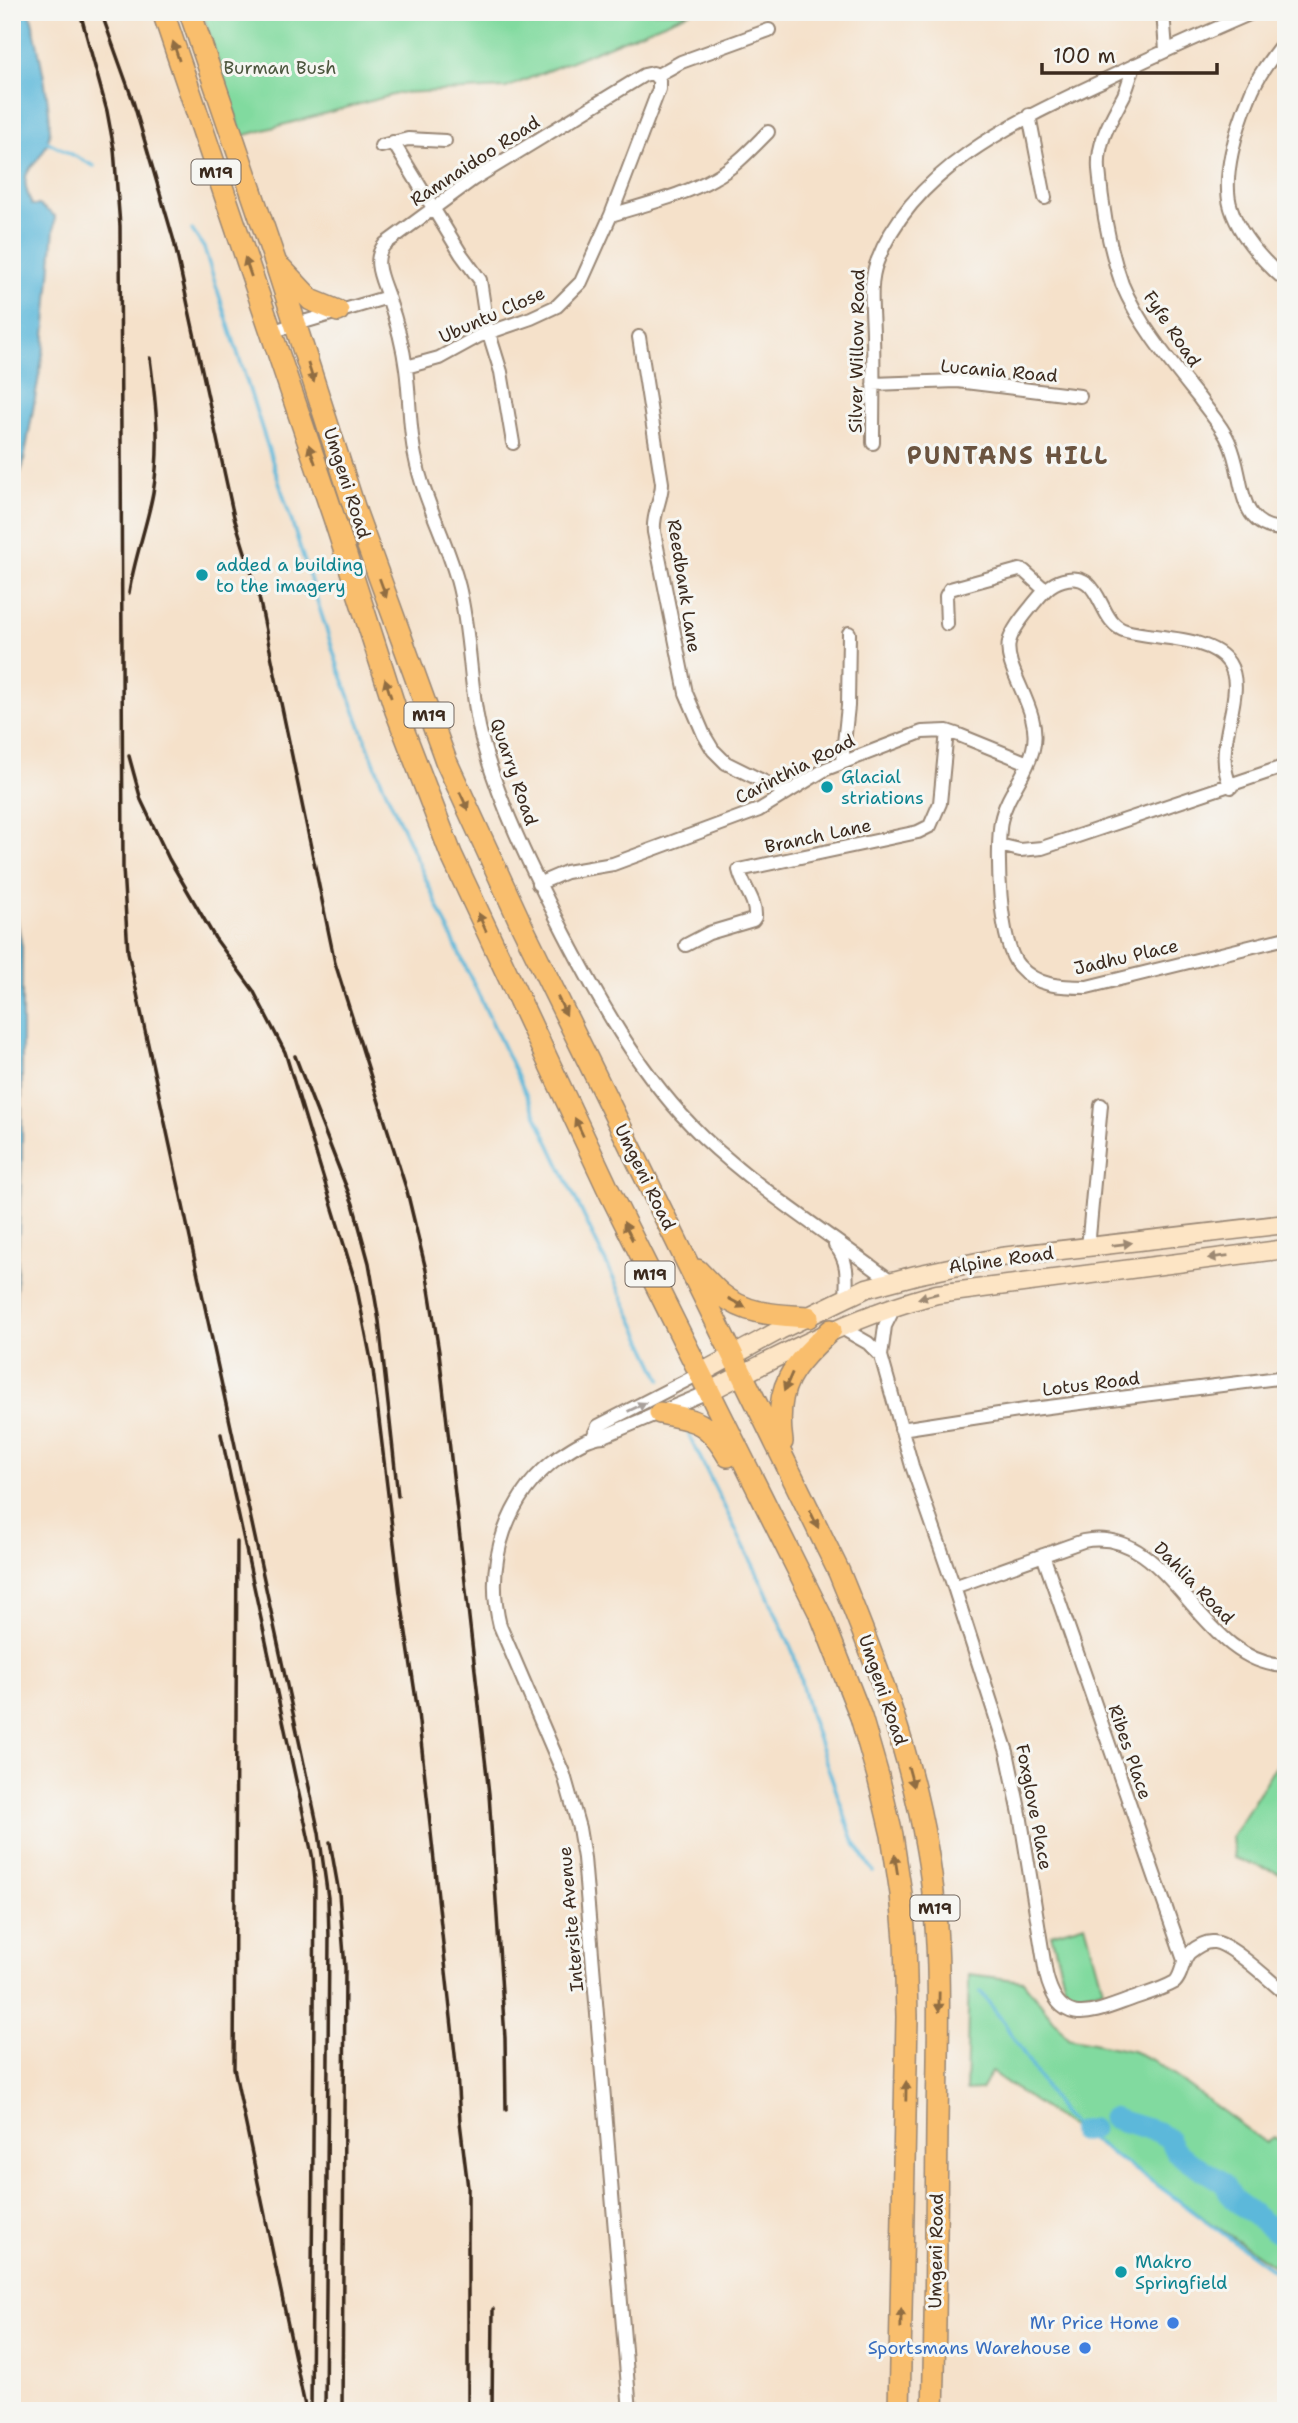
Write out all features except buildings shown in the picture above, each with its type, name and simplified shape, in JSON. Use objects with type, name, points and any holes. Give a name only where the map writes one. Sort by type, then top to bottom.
[{"type":"highway","name":"Umgeni Road","points":[[163,12],[330,506],[396,711],[452,854],[602,1177],[822,1618],[861,1717],[878,1776],[901,1894],[907,2017],[899,2411]]},
{"type":"highway","name":"Umgeni Road","points":[[190,12],[275,261],[356,513],[446,761],[527,936],[839,1572],[872,1652],[898,1726],[916,1793],[927,1850],[939,1964],[933,2411]]},
{"type":"highway","points":[[275,261],[311,300],[338,311]]},
{"type":"highway","points":[[685,1259],[721,1294],[745,1308],[808,1317]]},
{"type":"highway","points":[[784,1457],[779,1417],[787,1380],[797,1364],[836,1328]]},
{"type":"highway","points":[[660,1413],[699,1423],[716,1437],[822,1618]]},
{"type":"main road","name":"Alpine Road","points":[[704,1383],[733,1355],[846,1298],[891,1281],[1001,1258],[1286,1224]]},
{"type":"main road","name":"Alpine Road","points":[[704,1383],[743,1374],[836,1328],[896,1304],[937,1294],[1286,1249]]},
{"type":"street","points":[[1163,12],[1166,50]]},
{"type":"street","name":"Silver Willow Road","points":[[873,443],[874,271],[890,236],[908,209],[953,164],[984,141],[1029,115],[1254,12]]},
{"type":"street","name":"Ramnaidoo Road","points":[[388,296],[378,265],[379,251],[472,180],[634,81],[649,74],[656,76],[681,62],[769,30]]},
{"type":"street","points":[[1286,38],[1266,65],[1249,97],[1238,129],[1228,192],[1234,216],[1244,233],[1259,255],[1286,281]]},
{"type":"street","name":"Fyfe Road","points":[[1134,65],[1098,153],[1100,186],[1116,264],[1132,304],[1229,441],[1247,508],[1255,521],[1265,527],[1286,529]]},
{"type":"street","name":"Ubuntu Close","points":[[406,367],[439,358],[489,332],[543,313],[557,306],[581,282],[611,215],[659,89],[656,76]]},
{"type":"street","points":[[1029,115],[1045,198]]},
{"type":"street","points":[[611,215],[696,187],[714,178],[746,155],[768,132]]},
{"type":"street","points":[[445,141],[416,139],[387,144],[478,275],[489,332],[501,372],[513,443]]},
{"type":"street","points":[[270,332],[388,296]]},
{"type":"street","name":"Quarry Road","points":[[388,296],[406,367],[415,456],[427,499],[459,586],[480,732],[502,801],[538,884],[621,1035],[660,1091],[729,1160],[891,1281]]},
{"type":"street","name":"Reedbank Lane","points":[[639,337],[662,483],[653,522],[654,532],[689,703],[704,735],[719,757],[787,793]]},
{"type":"street","name":"Lucania Road","points":[[873,384],[957,381],[1080,396]]},
{"type":"street","points":[[947,624],[946,596],[950,589],[1019,570],[1024,571],[1045,590],[1063,580],[1081,580],[1095,591],[1108,618],[1120,629],[1205,645],[1223,655],[1231,667],[1235,683],[1226,729],[1223,765],[1231,787]]},
{"type":"street","name":"Jadhu Place","points":[[1045,590],[1012,633],[1008,648],[1030,709],[1034,729],[1034,748],[1001,820],[999,845],[998,868],[1011,953],[1019,967],[1040,982],[1054,987],[1087,987],[1286,938]]},
{"type":"street","points":[[842,762],[848,706],[849,634]]},
{"type":"street","name":"Carinthia Road","points":[[538,884],[566,872],[613,864],[766,807],[816,775],[907,736],[935,730],[947,731],[1028,763]]},
{"type":"street","name":"Branch Lane","points":[[686,945],[709,933],[753,920],[754,901],[739,870],[918,832],[930,826],[940,803],[947,731]]},
{"type":"street","points":[[999,845],[1020,850],[1042,848],[1231,787],[1286,766]]},
{"type":"street","points":[[1088,1248],[1101,1105]]},
{"type":"street","name":"Quarry Road","points":[[828,1236],[844,1255],[847,1273],[846,1298]]},
{"type":"street","name":"Foxglove Place","points":[[896,1304],[885,1326],[881,1356],[919,1490],[954,1587],[1012,1772],[1046,1975],[1054,1997],[1060,2005],[1074,2014],[1094,2013],[1175,1982],[1180,1977],[1184,1961],[1196,1947],[1218,1942],[1227,1946],[1286,1994]]},
{"type":"street","points":[[836,1328],[868,1343],[881,1356]]},
{"type":"street","name":"Lotus Road","points":[[901,1429],[1025,1410],[1286,1377]]},
{"type":"street","name":"Intersite Avenue","points":[[630,2411],[584,1858],[579,1828],[564,1775],[505,1642],[495,1596],[497,1559],[507,1522],[517,1500],[545,1467],[593,1437],[604,1436],[660,1413],[704,1383]]},
{"type":"street","name":"Intersite Avenue","points":[[593,1437],[598,1426],[704,1383]]},
{"type":"street","name":"Dahlia Road","points":[[954,1587],[1092,1540],[1123,1542],[1145,1555],[1226,1641],[1266,1663],[1286,1665]]},
{"type":"street","name":"Ribes Place","points":[[1043,1555],[1184,1961]]},
{"type":"green space","name":"Burman Bush","points":[[202,12],[691,12],[506,88],[400,93],[242,136]]},
{"type":"green space","points":[[1286,1749],[1286,1875],[1234,1858],[1232,1837]]},
{"type":"green space","points":[[1085,1924],[1103,1989],[1068,1997],[1051,1934]]},
{"type":"green space","points":[[969,1974],[1023,1981],[1068,2038],[1132,2051],[1153,2060],[1266,2143],[1274,2137],[1286,2146],[1286,2274],[991,2072],[981,2090],[966,2091]]},
{"type":"water","points":[[12,12],[30,12],[49,112],[49,137],[45,148],[30,168],[25,182],[32,205],[39,205],[55,216],[44,348],[23,466],[12,495]]},
{"type":"water","points":[[12,891],[22,947],[22,1159],[15,1315],[12,1319]]},
{"type":"waterway","points":[[46,141],[94,166]]},
{"type":"waterway","points":[[192,230],[204,248],[339,669],[381,780],[459,953],[661,1379]]},
{"type":"waterway","points":[[687,1431],[793,1652],[810,1716],[854,1842],[873,1871]]},
{"type":"waterway","points":[[981,1992],[1062,2113],[1086,2136],[1286,2280]]},
{"type":"waterway","points":[[1112,2118],[1158,2132],[1169,2139],[1174,2150],[1224,2183],[1233,2199],[1286,2239]]},
{"type":"waterway","points":[[1081,2131],[1092,2129]]},
{"type":"railway","points":[[80,12],[107,111],[114,149],[120,226],[123,868],[128,952],[319,1833],[328,1898],[325,2411]]},
{"type":"railway","points":[[101,12],[133,101],[174,241],[234,517],[259,597],[335,963],[407,1191],[426,1270],[439,1352],[489,1794],[505,2038],[506,2110]]},
{"type":"railway","points":[[129,593],[150,505],[157,459],[157,425],[150,358]]},
{"type":"railway","points":[[129,756],[141,800],[169,859],[215,938],[253,990],[285,1052],[356,1284],[373,1370],[400,1593],[418,1713],[457,2073],[468,2188],[468,2411]]},
{"type":"railway","points":[[295,1056],[353,1204],[369,1263],[379,1321],[398,1496]]},
{"type":"railway","points":[[221,1434],[313,1859],[315,1880],[311,2411]]},
{"type":"railway","points":[[237,1542],[234,2068],[305,2406]]},
{"type":"railway","points":[[330,1842],[339,1893],[345,1968],[342,2411]]},
{"type":"railway","points":[[492,2411],[493,2309]]},
{"type":"place","name":"added a building to the imagery","points":[[202,575]]},
{"type":"place","name":"Glacial striations","points":[[827,787]]},
{"type":"place","name":"Makro Springfield","points":[[1121,2272]]},
{"type":"place","name":"Mr Price Home","points":[[1173,2323]]},
{"type":"place","name":"Sportsmans Warehouse","points":[[1085,2348]]},
{"type":"district","name":"PUNTANS HILL","points":[[1008,456]]}]
